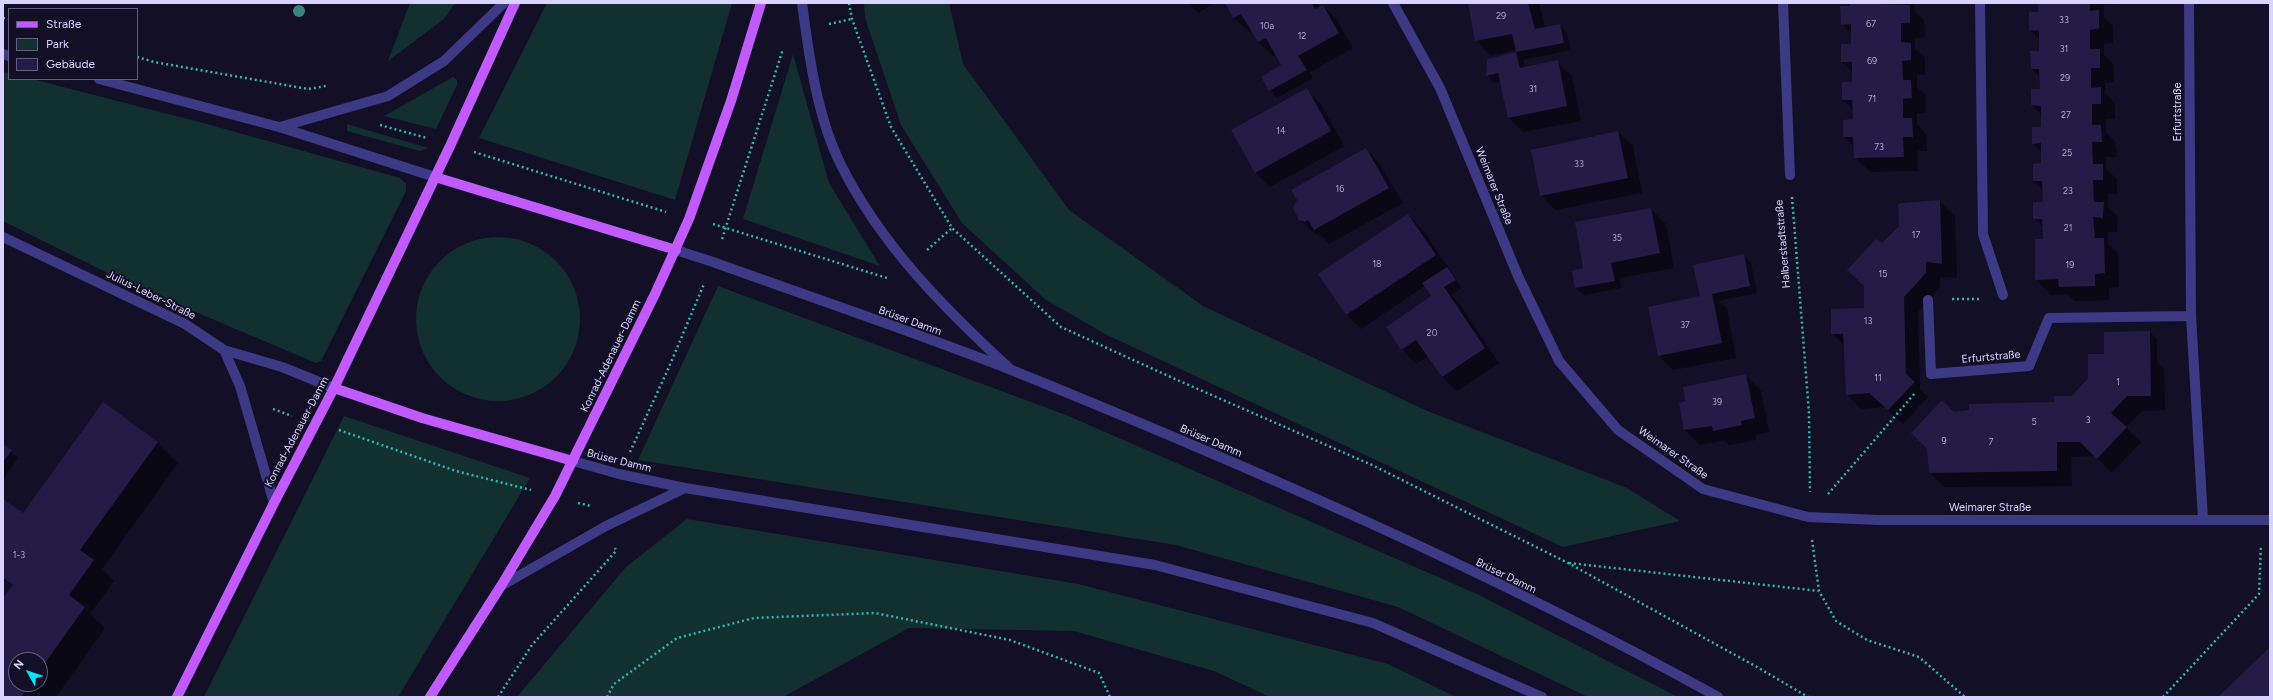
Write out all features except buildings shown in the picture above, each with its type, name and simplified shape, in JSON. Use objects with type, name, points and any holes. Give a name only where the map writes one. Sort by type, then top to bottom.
[{"type":"main road","name":"Konrad-Adenauer-Damm","points":[[177,697],[274,503],[334,388],[451,144],[515,3]]},
{"type":"main road","name":"Konrad-Adenauer-Damm","points":[[430,697],[501,586],[555,496],[676,250],[689,219],[731,101],[761,3]]},
{"type":"main road","points":[[435,177],[676,250]]},
{"type":"main road","points":[[334,388],[422,418],[573,461]]},
{"type":"street","points":[[279,127],[368,103],[388,96],[444,61],[504,3]]},
{"type":"street","points":[[802,3],[821,107],[841,164],[872,217],[909,266],[956,319],[1012,371]]},
{"type":"street","name":"Weimarer Straße","points":[[1393,3],[1440,88],[1518,276],[1559,361],[1618,430],[1703,489],[1808,517],[1880,520],[2266,520]]},
{"type":"street","points":[[1783,3],[1790,175]]},
{"type":"street","points":[[1980,3],[1983,234],[2003,295]]},
{"type":"street","name":"Erfurtstraße","points":[[2189,3],[2191,316],[2203,519]]},
{"type":"street","points":[[103,80],[279,127],[435,177]]},
{"type":"street","name":"Julius-Leber-Straße","points":[[3,237],[185,324],[224,350],[282,367],[334,388]]},
{"type":"street","name":"Brüser Damm","points":[[676,250],[713,262],[1012,371],[1346,511],[1644,656],[1718,697]]},
{"type":"street","points":[[1928,300],[1931,374]]},
{"type":"street","name":"Erfurtstraße","points":[[1931,374],[2029,366],[2049,318],[2191,316]]},
{"type":"street","points":[[224,350],[240,386],[274,503]]},
{"type":"street","name":"Brüser Damm","points":[[573,461],[619,474],[685,488],[1155,565],[1374,623],[1542,697]]},
{"type":"street","points":[[501,586],[606,526],[685,488]]},
{"type":"path","points":[[849,3],[852,19],[891,127],[952,228],[1061,327],[1175,379],[1372,465],[1568,563],[1757,667],[1808,697]]},
{"type":"path","points":[[619,474],[669,367],[727,227],[789,33],[852,19]]},
{"type":"path","points":[[138,57],[154,62],[308,89],[331,86]]},
{"type":"path","points":[[368,103],[376,123],[451,144],[689,219],[727,227],[886,279],[909,266],[952,228]]},
{"type":"path","name":"Halberstadtstraße","points":[[1790,175],[1809,413],[1811,482]]},
{"type":"path","points":[[1928,300],[1989,298],[2003,295]]},
{"type":"path","points":[[1931,374],[1808,517],[1819,591],[1836,621],[1867,640],[1919,657],[1965,697]]},
{"type":"path","points":[[269,408],[316,422],[456,471],[600,509],[616,551],[532,645],[498,697]]},
{"type":"path","points":[[2163,697],[2259,594],[2266,520]]},
{"type":"path","points":[[1568,563],[1819,591]]},
{"type":"path","points":[[607,697],[614,684],[677,638],[754,618],[875,613],[1010,640],[1099,673],[1110,697]]},
{"type":"green space","points":[[410,3],[455,3],[444,19],[388,61]]},
{"type":"green space","points":[[547,3],[732,3],[675,200],[479,138]]},
{"type":"green space","points":[[864,3],[949,3],[963,64],[1069,210],[1203,306],[1425,410],[1627,488],[1680,521],[1563,547],[1107,335],[1046,300],[962,223],[901,125],[865,18]]},
{"type":"green space","points":[[793,54],[829,183],[880,266],[743,219]]},
{"type":"green space","points":[[3,72],[8,73],[8,80],[36,80],[207,124],[400,178],[406,184],[406,191],[321,361],[316,363],[134,286],[3,221]]},
{"type":"green space","points":[[453,77],[457,80],[457,85],[436,129],[384,116]]},
{"type":"green space","points":[[347,124],[428,148],[420,151],[347,131]]},
{"type":"green space","points":[[490,237],[506,237],[529,243],[544,251],[556,261],[566,273],[574,288],[580,311],[580,327],[574,350],[566,365],[556,377],[544,387],[529,395],[506,401],[490,401],[467,395],[452,387],[440,377],[430,365],[420,343],[416,327],[416,311],[422,288],[430,273],[440,261],[452,251],[474,241]]},
{"type":"green space","points":[[718,286],[1066,415],[1477,594],[1678,697],[1588,697],[1398,607],[1176,545],[638,460]]},
{"type":"green space","points":[[344,416],[530,478],[398,697],[204,697]]},
{"type":"green space","points":[[687,519],[1078,584],[1388,664],[1456,697],[1270,697],[1214,671],[1074,631],[909,628],[783,697],[517,697],[626,567]]}]
